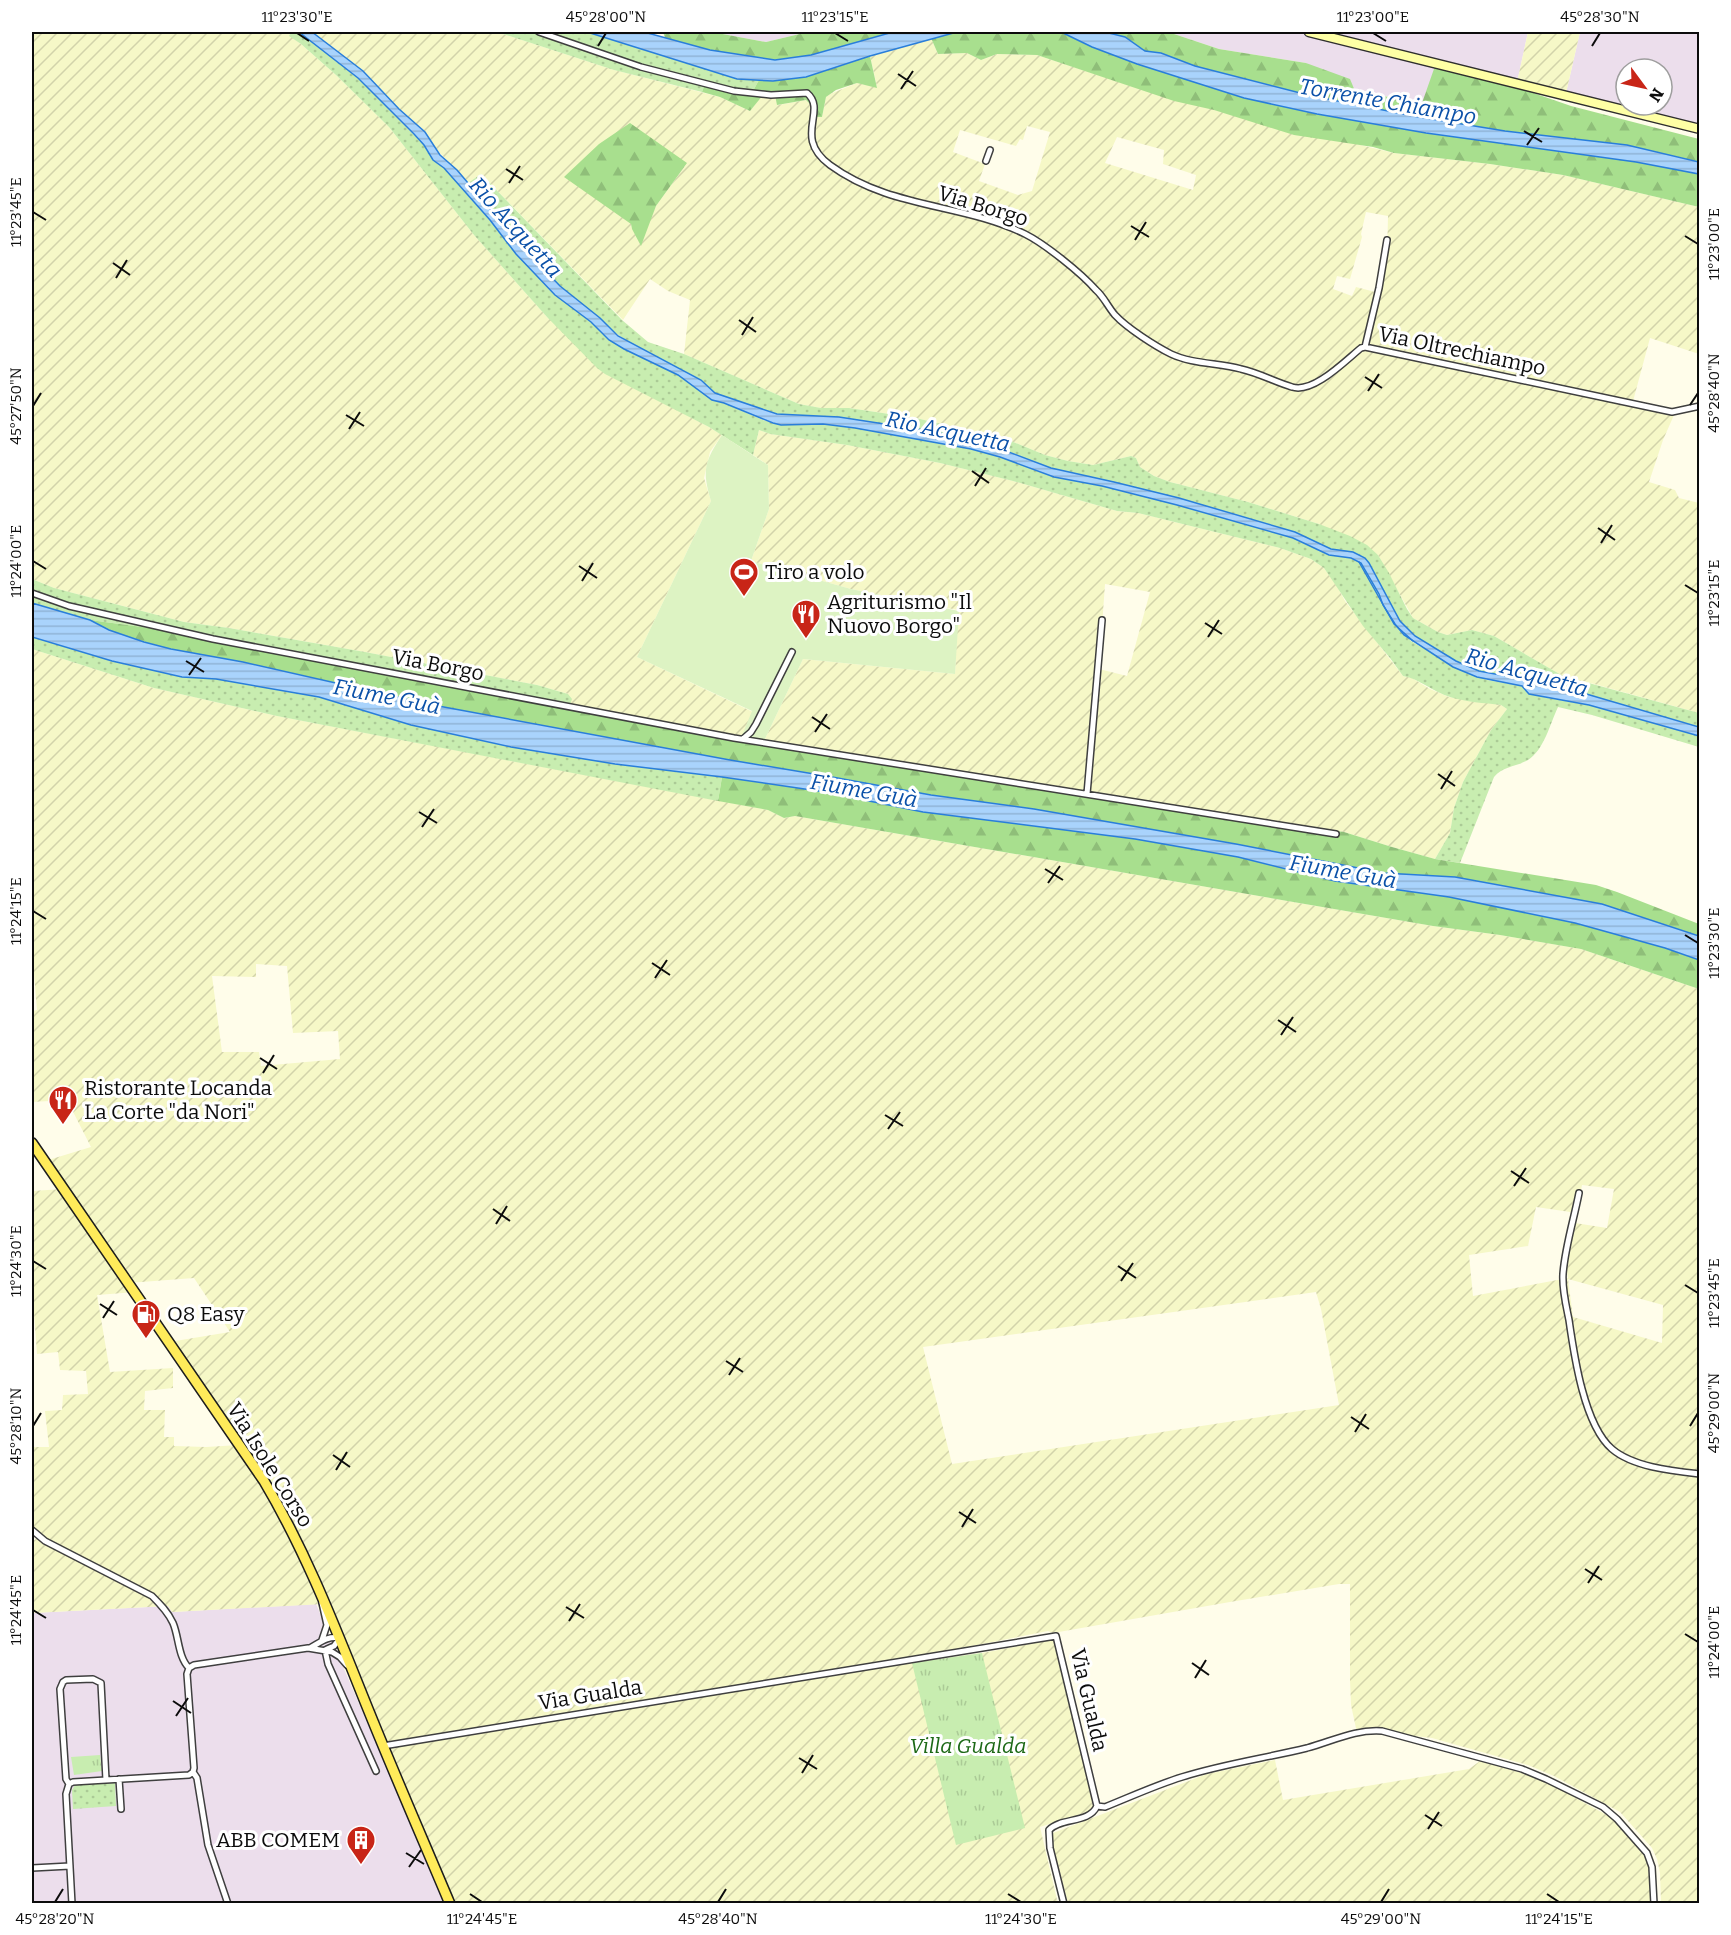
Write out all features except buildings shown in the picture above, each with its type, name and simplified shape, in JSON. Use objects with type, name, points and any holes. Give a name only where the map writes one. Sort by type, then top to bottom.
[{"type":"main road","points":[[1309,32],[1700,129]]},
{"type":"main road","name":"Via Isole Corso","points":[[32,1143],[264,1481],[284,1515],[340,1638],[450,1904]]},
{"type":"street","name":"Via Borgo","points":[[540,32],[641,67],[734,91],[771,95],[807,93],[814,107],[811,139],[818,154],[829,164],[872,189],[990,221],[1027,235],[1088,282],[1124,324],[1167,352],[1195,361]]},
{"type":"street","points":[[986,161],[990,150]]},
{"type":"street","points":[[1365,347],[1379,288],[1387,240]]},
{"type":"street","name":"Via Oltrechiampo","points":[[1195,361],[1233,366],[1264,375],[1294,388],[1303,389],[1315,384],[1365,347],[1672,412],[1700,406]]},
{"type":"street","name":"Via Borgo","points":[[32,593],[69,606],[213,639],[734,738],[1336,834]]},
{"type":"street","points":[[1087,794],[1102,620]]},
{"type":"street","points":[[743,738],[756,724],[792,652]]},
{"type":"street","points":[[1579,1193],[1563,1280],[1579,1378],[1587,1406],[1606,1441],[1618,1453],[1666,1470],[1700,1473]]},
{"type":"street","points":[[32,1530],[45,1540],[152,1596],[165,1610],[173,1624],[184,1662],[189,1668]]},
{"type":"street","points":[[322,1598],[327,1625],[322,1640]]},
{"type":"street","name":"Via Gualda","points":[[383,1746],[1056,1636],[1097,1806]]},
{"type":"street","points":[[308,1648],[331,1637],[340,1638]]},
{"type":"street","points":[[325,1650],[334,1646],[340,1638]]},
{"type":"street","points":[[228,1904],[208,1845],[197,1778],[193,1772],[187,1674],[189,1668],[194,1665],[308,1648],[325,1650],[340,1657],[353,1673]]},
{"type":"street","points":[[325,1650],[328,1664],[376,1771]]},
{"type":"street","points":[[69,1785],[66,1779],[60,1689],[60,1685],[66,1680],[93,1679],[101,1683],[106,1780]]},
{"type":"street","points":[[1064,1904],[1050,1848],[1049,1830],[1056,1825],[1085,1817],[1094,1812],[1097,1806],[1105,1807],[1180,1777],[1232,1763],[1322,1744],[1348,1733],[1368,1730],[1383,1731],[1522,1769],[1603,1807],[1617,1819],[1647,1853],[1652,1868],[1654,1904]]},
{"type":"street","points":[[72,1904],[66,1794],[69,1785],[73,1782],[189,1775],[193,1772]]},
{"type":"street","points":[[119,1779],[120,1809]]},
{"type":"street","points":[[32,1868],[70,1866]]},
{"type":"shaded area","points":[[712,32],[808,32],[766,42]]},
{"type":"shaded area","points":[[1168,32],[1528,32],[1516,87],[1423,103],[1355,91],[1306,63],[1219,49]]},
{"type":"shaded area","points":[[1580,32],[1699,32],[1699,128],[1657,117],[1674,117],[1674,57],[1614,57],[1614,106],[1566,93]]},
{"type":"shaded area","points":[[316,1604],[445,1903],[32,1904],[32,1613],[168,1606],[173,1612]]},
{"type":"green space","points":[[32,32],[291,32],[290,36],[336,75],[389,127],[474,235],[547,317],[660,401],[722,435],[710,452],[704,478],[711,501],[637,657],[753,712],[741,738],[569,708],[568,694],[537,685],[365,652],[184,622],[54,588],[32,579]]},
{"type":"green space","points":[[291,32],[299,32],[358,78],[424,145],[433,160],[444,168],[555,295],[591,322],[610,340],[678,375],[712,400],[781,425],[823,424],[855,428],[971,449],[1054,477],[1102,486],[1177,505],[1293,538],[1329,555],[1351,558],[1361,563],[1395,624],[1411,641],[1421,647],[1487,680],[1522,686],[1534,694],[1548,698],[1589,705],[1699,736],[1699,747],[1558,707],[1546,736],[1534,756],[1501,771],[1494,777],[1460,863],[1435,859],[1450,833],[1454,808],[1463,782],[1491,730],[1507,709],[1501,705],[1450,697],[1403,676],[1363,626],[1324,568],[1311,559],[1280,548],[1138,513],[1117,511],[940,463],[847,445],[770,434],[759,430],[753,455],[709,427],[597,368],[547,317],[474,235],[389,127],[336,75],[289,36]]},
{"type":"green space","points":[[312,32],[497,32],[614,70],[720,97],[750,111],[762,95],[776,95],[778,105],[806,100],[815,109],[814,117],[822,117],[826,97],[830,94],[857,83],[877,87],[870,56],[931,38],[938,54],[967,53],[981,60],[997,54],[1037,55],[1174,100],[1394,153],[1563,175],[1699,207],[1699,354],[1650,338],[1632,405],[1674,415],[1649,482],[1675,490],[1679,498],[1699,503],[1699,713],[1563,676],[1494,636],[1472,630],[1447,635],[1438,632],[1413,618],[1378,555],[1319,524],[1154,476],[1140,467],[1136,458],[1131,456],[1093,465],[1045,455],[1011,441],[916,418],[849,408],[821,408],[799,404],[684,354],[690,300],[668,291],[650,279],[623,320],[481,174],[468,183],[383,92]],"holes":[[[1027,126],[1050,132],[1032,191],[1018,195],[979,181],[985,164],[953,152],[960,130],[1016,146],[1020,139],[1023,140]],[[1117,137],[1164,150],[1163,164],[1196,175],[1193,190],[1105,163]],[[687,163],[652,215],[632,229],[631,224]],[[1366,212],[1388,216],[1387,257],[1383,284],[1379,293],[1356,287],[1352,296],[1333,289],[1337,276],[1350,279]]]},
{"type":"green space","points":[[497,32],[587,32],[737,79],[759,80],[753,91],[706,81],[702,92],[614,70]]},
{"type":"green space","points":[[663,32],[712,32],[766,42],[808,32],[893,32],[811,55],[775,60],[710,50],[665,38]]},
{"type":"green space","points":[[957,32],[1060,32],[1092,47],[1244,98],[1317,114],[1426,133],[1636,162],[1691,172],[1699,174],[1699,207],[1563,175],[1394,153],[1373,147],[1294,135],[1214,110],[1174,101],[1037,55],[997,54],[981,60],[967,53],[938,54],[931,38]]},
{"type":"green space","points":[[1105,32],[1168,32],[1219,49],[1306,63],[1350,79],[1355,91],[1422,103],[1435,66],[1516,87],[1571,106],[1699,139],[1699,162],[1627,145],[1505,131],[1308,95],[1195,66],[1161,53],[1145,51],[1125,37]]},
{"type":"green space","points":[[1528,32],[1580,32],[1566,93],[1516,87]]},
{"type":"green space","points":[[870,56],[877,88],[857,83],[836,90],[826,97],[822,117],[814,117],[815,109],[806,100],[777,105],[775,95],[763,95],[750,111],[720,97],[702,92],[706,81],[753,91],[759,80],[801,77]]},
{"type":"green space","points":[[630,123],[687,163],[656,206],[641,246],[631,224],[564,177],[599,144]]},
{"type":"green space","points":[[481,174],[622,320],[648,342],[684,354],[799,404],[821,408],[849,408],[916,418],[1011,441],[1045,455],[1093,465],[1131,456],[1136,458],[1140,467],[1170,482],[1248,502],[1319,524],[1367,545],[1378,555],[1413,618],[1438,632],[1447,635],[1472,630],[1494,636],[1563,676],[1699,713],[1699,727],[1583,693],[1553,688],[1533,679],[1527,680],[1479,671],[1456,661],[1415,636],[1400,621],[1365,558],[1353,552],[1331,549],[1295,532],[1179,498],[1051,468],[982,442],[930,431],[839,417],[777,414],[715,393],[701,380],[611,330],[600,318],[560,286],[535,261],[468,183]]},
{"type":"green space","points":[[759,430],[770,434],[847,445],[940,463],[1117,511],[1138,513],[1280,548],[1311,559],[1324,568],[1345,601],[1403,676],[1412,678],[1449,697],[1501,705],[1507,709],[1491,730],[1463,782],[1454,808],[1450,833],[1435,859],[1344,832],[764,741],[803,659],[955,674],[958,610],[851,589],[751,561],[769,509],[768,465],[753,455]],"holes":[[[1105,584],[1150,592],[1127,676],[1099,669]]]},
{"type":"green space","points":[[722,435],[768,465],[769,509],[751,561],[851,589],[959,611],[955,674],[803,659],[764,741],[741,738],[752,711],[637,657],[711,501],[706,482],[706,467],[711,452]]},
{"type":"green space","points":[[32,579],[54,588],[184,622],[365,652],[537,685],[568,694],[572,699],[569,708],[157,629],[90,620],[32,603]]},
{"type":"green space","points":[[90,620],[157,629],[764,741],[1344,832],[1435,859],[1596,885],[1699,924],[1699,936],[1602,904],[1455,877],[1384,873],[1236,844],[1034,809],[931,795],[433,705],[243,662],[171,649],[109,630]]},
{"type":"green space","points":[[32,637],[112,661],[182,677],[216,679],[319,697],[411,725],[511,747],[615,764],[722,777],[718,801],[277,716],[154,688],[32,649]]},
{"type":"green space","points":[[32,649],[154,688],[277,716],[768,810],[784,818],[795,816],[1433,926],[1581,949],[1699,989],[1699,1903],[1661,1903],[1660,1873],[1652,1848],[1620,1812],[1554,1776],[1528,1765],[1432,1738],[1371,1731],[1357,1733],[1351,1705],[1350,1584],[1339,1584],[1053,1633],[1048,1631],[808,1678],[982,1653],[1056,1639],[1094,1810],[1040,1827],[1058,1904],[451,1903],[324,1604],[172,1612],[168,1606],[32,1613],[32,1540],[35,1540],[40,1533],[32,1527],[32,1447],[49,1447],[45,1411],[62,1410],[63,1395],[88,1394],[86,1371],[60,1370],[58,1352],[37,1354],[34,1313],[32,1312],[32,1191],[63,1189],[45,1161],[91,1147],[67,1100],[32,1102],[32,1011],[37,1010],[32,950]],"holes":[[[256,964],[287,966],[293,1033],[338,1031],[340,1059],[261,1066],[259,1052],[222,1052],[212,976],[256,977]],[[1582,1185],[1614,1189],[1607,1228],[1575,1223],[1566,1267],[1568,1278],[1473,1296],[1469,1255],[1528,1246],[1536,1207],[1577,1213]],[[194,1278],[230,1332],[169,1342],[239,1445],[174,1446],[174,1437],[164,1437],[165,1410],[144,1410],[145,1391],[173,1388],[173,1368],[110,1372],[97,1295],[136,1292],[128,1283]],[[1568,1279],[1663,1305],[1662,1343],[1573,1317]],[[1316,1292],[1339,1405],[952,1464],[923,1347]]]},
{"type":"green space","points":[[722,777],[825,792],[923,812],[1135,839],[1238,857],[1335,881],[1449,897],[1575,923],[1699,960],[1699,989],[1581,949],[1433,926],[795,816],[784,818],[768,810],[718,801]]},
{"type":"green space","name":"Villa Gualda","points":[[982,1653],[1025,1828],[956,1845],[912,1663]]},
{"type":"green space","points":[[100,1755],[102,1771],[74,1775],[71,1757]]},
{"type":"green space","points":[[1275,1760],[1283,1800],[1469,1769],[1480,1761],[1525,1774],[1550,1784],[1614,1819],[1644,1853],[1649,1862],[1652,1903],[1068,1903],[1051,1838],[1053,1833],[1207,1774]]},
{"type":"green space","points":[[115,1783],[116,1806],[73,1809],[72,1790],[75,1785]]},
{"type":"water","points":[[299,32],[312,32],[363,71],[399,109],[425,132],[440,155],[457,170],[519,243],[560,286],[600,318],[618,336],[701,380],[715,393],[777,414],[839,417],[930,431],[982,442],[1051,468],[1179,498],[1295,532],[1331,549],[1353,552],[1365,558],[1369,563],[1400,621],[1415,636],[1456,661],[1479,671],[1527,680],[1533,679],[1553,688],[1583,693],[1699,727],[1699,736],[1589,705],[1529,694],[1522,686],[1477,677],[1453,667],[1404,635],[1383,605],[1361,563],[1351,558],[1329,555],[1293,538],[1177,505],[1102,486],[1054,477],[971,449],[855,428],[823,424],[781,425],[712,400],[678,375],[609,340],[591,322],[555,295],[516,254],[490,220],[444,168],[433,160],[414,134],[358,78]]},
{"type":"water","points":[[587,32],[644,32],[710,50],[775,60],[811,55],[893,32],[957,32],[870,56],[806,77],[773,81],[737,79]]},
{"type":"water","points":[[1061,32],[1105,32],[1125,37],[1145,51],[1161,53],[1195,66],[1308,95],[1413,116],[1505,131],[1627,145],[1699,162],[1699,174],[1636,162],[1426,133],[1317,114],[1244,98],[1137,64]]},
{"type":"water","name":"Fiume Guà","points":[[32,603],[90,620],[109,630],[171,649],[243,662],[433,705],[931,795],[1034,809],[1236,844],[1384,873],[1455,877],[1602,904],[1699,936],[1699,960],[1575,923],[1449,897],[1335,881],[1238,857],[1135,839],[923,812],[825,792],[615,764],[511,747],[411,725],[319,697],[216,679],[182,677],[112,661],[32,637]]},
{"type":"waterway","name":"Rio Acquetta","points":[[1359,562],[1394,624],[1413,641]]},
{"type":"place","name":"Tiro a volo","points":[[744,598]]},
{"type":"place","name":"Agriturismo \"Il Nuovo Borgo\"","points":[[806,640]]},
{"type":"place","name":"Ristorante Locanda La Corte \"da Nori\"","points":[[63,1126]]},
{"type":"place","name":"Q8 Easy","points":[[146,1340]]},
{"type":"place","name":"ABB COMEM","points":[[361,1866]]},
{"type":"water label","name":"Torrente Chiampo","points":[[1388,101]]}]
